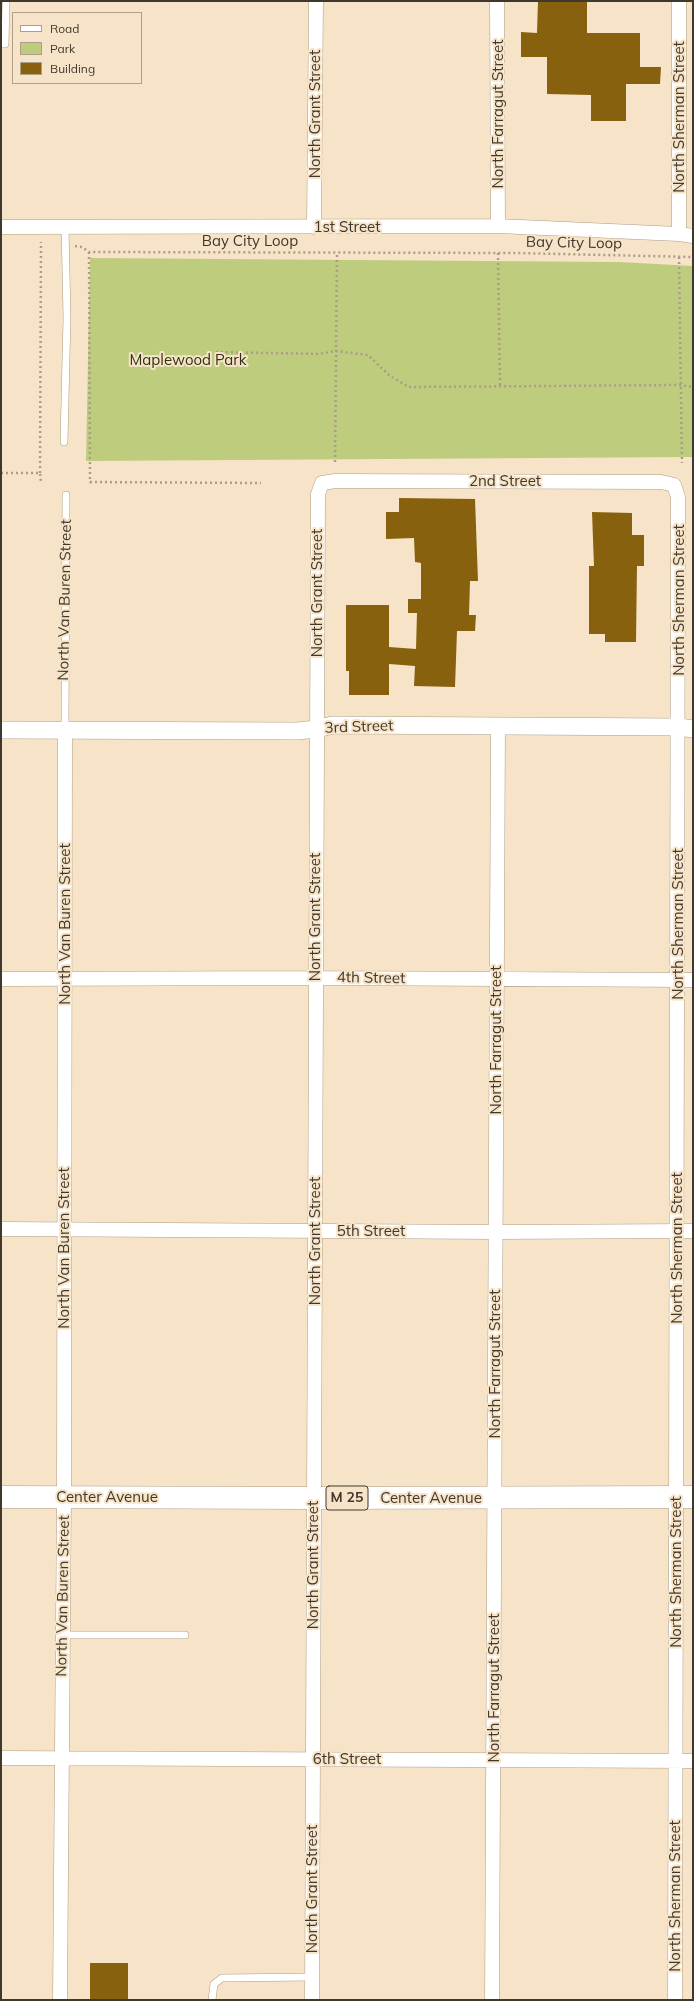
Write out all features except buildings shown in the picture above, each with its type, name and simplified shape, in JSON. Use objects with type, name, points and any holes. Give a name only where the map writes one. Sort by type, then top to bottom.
[{"type":"highway","name":"Center Avenue","points":[[1,1497],[685,1497]]},
{"type":"street","name":"North Grant Street","points":[[314,227],[316,1]]},
{"type":"street","name":"North Farragut Street","points":[[497,1],[498,226]]},
{"type":"street","name":"North Sherman Street","points":[[679,1],[679,234]]},
{"type":"street","name":"1st Street","points":[[1,227],[498,226],[679,234],[693,236]]},
{"type":"street","name":"2nd Street","points":[[322,483],[334,481],[661,482],[674,485],[678,497]]},
{"type":"street","name":"North Grant Street","points":[[312,2000],[312,1498],[315,1231],[316,729],[318,494],[322,483]]},
{"type":"street","name":"North Sherman Street","points":[[675,2000],[676,1761],[685,1497],[676,1231],[678,980],[686,728],[678,497]]},
{"type":"street","name":"3rd Street","points":[[1,730],[297,731],[316,729],[332,725],[686,728]]},
{"type":"street","name":"North Farragut Street","points":[[492,2000],[498,727]]},
{"type":"street","name":"North Van Buren Street","points":[[60,2000],[64,1497],[65,730]]},
{"type":"street","name":"4th Street","points":[[1,979],[315,978],[693,980]]},
{"type":"street","name":"5th Street","points":[[1,1230],[496,1232],[693,1231]]},
{"type":"street","name":"6th Street","points":[[1,1758],[693,1761]]},
{"type":"lane","points":[[1,44],[6,44],[6,1]]},
{"type":"lane","points":[[64,442],[67,317],[65,227]]},
{"type":"lane","name":"North Van Buren Street","points":[[65,730],[66,495]]},
{"type":"lane","points":[[62,1635],[185,1636]]},
{"type":"lane","points":[[212,2000],[214,1984],[222,1978],[312,1977]]},
{"type":"path","name":"Bay City Loop","points":[[33,242],[65,244],[82,247],[89,252],[498,253],[693,257]]},
{"type":"path","points":[[41,242],[41,482]]},
{"type":"path","points":[[89,252],[90,482],[261,483]]},
{"type":"path","points":[[335,462],[337,253]]},
{"type":"path","points":[[498,253],[500,386]]},
{"type":"path","points":[[679,256],[682,463]]},
{"type":"path","points":[[216,352],[318,354],[336,351],[368,355],[390,376],[409,387],[680,385],[693,387]]},
{"type":"path","points":[[1,472],[40,473]]},
{"type":"green space","name":"Maplewood Park","points":[[90,258],[619,262],[693,266],[693,457],[86,461]]}]
